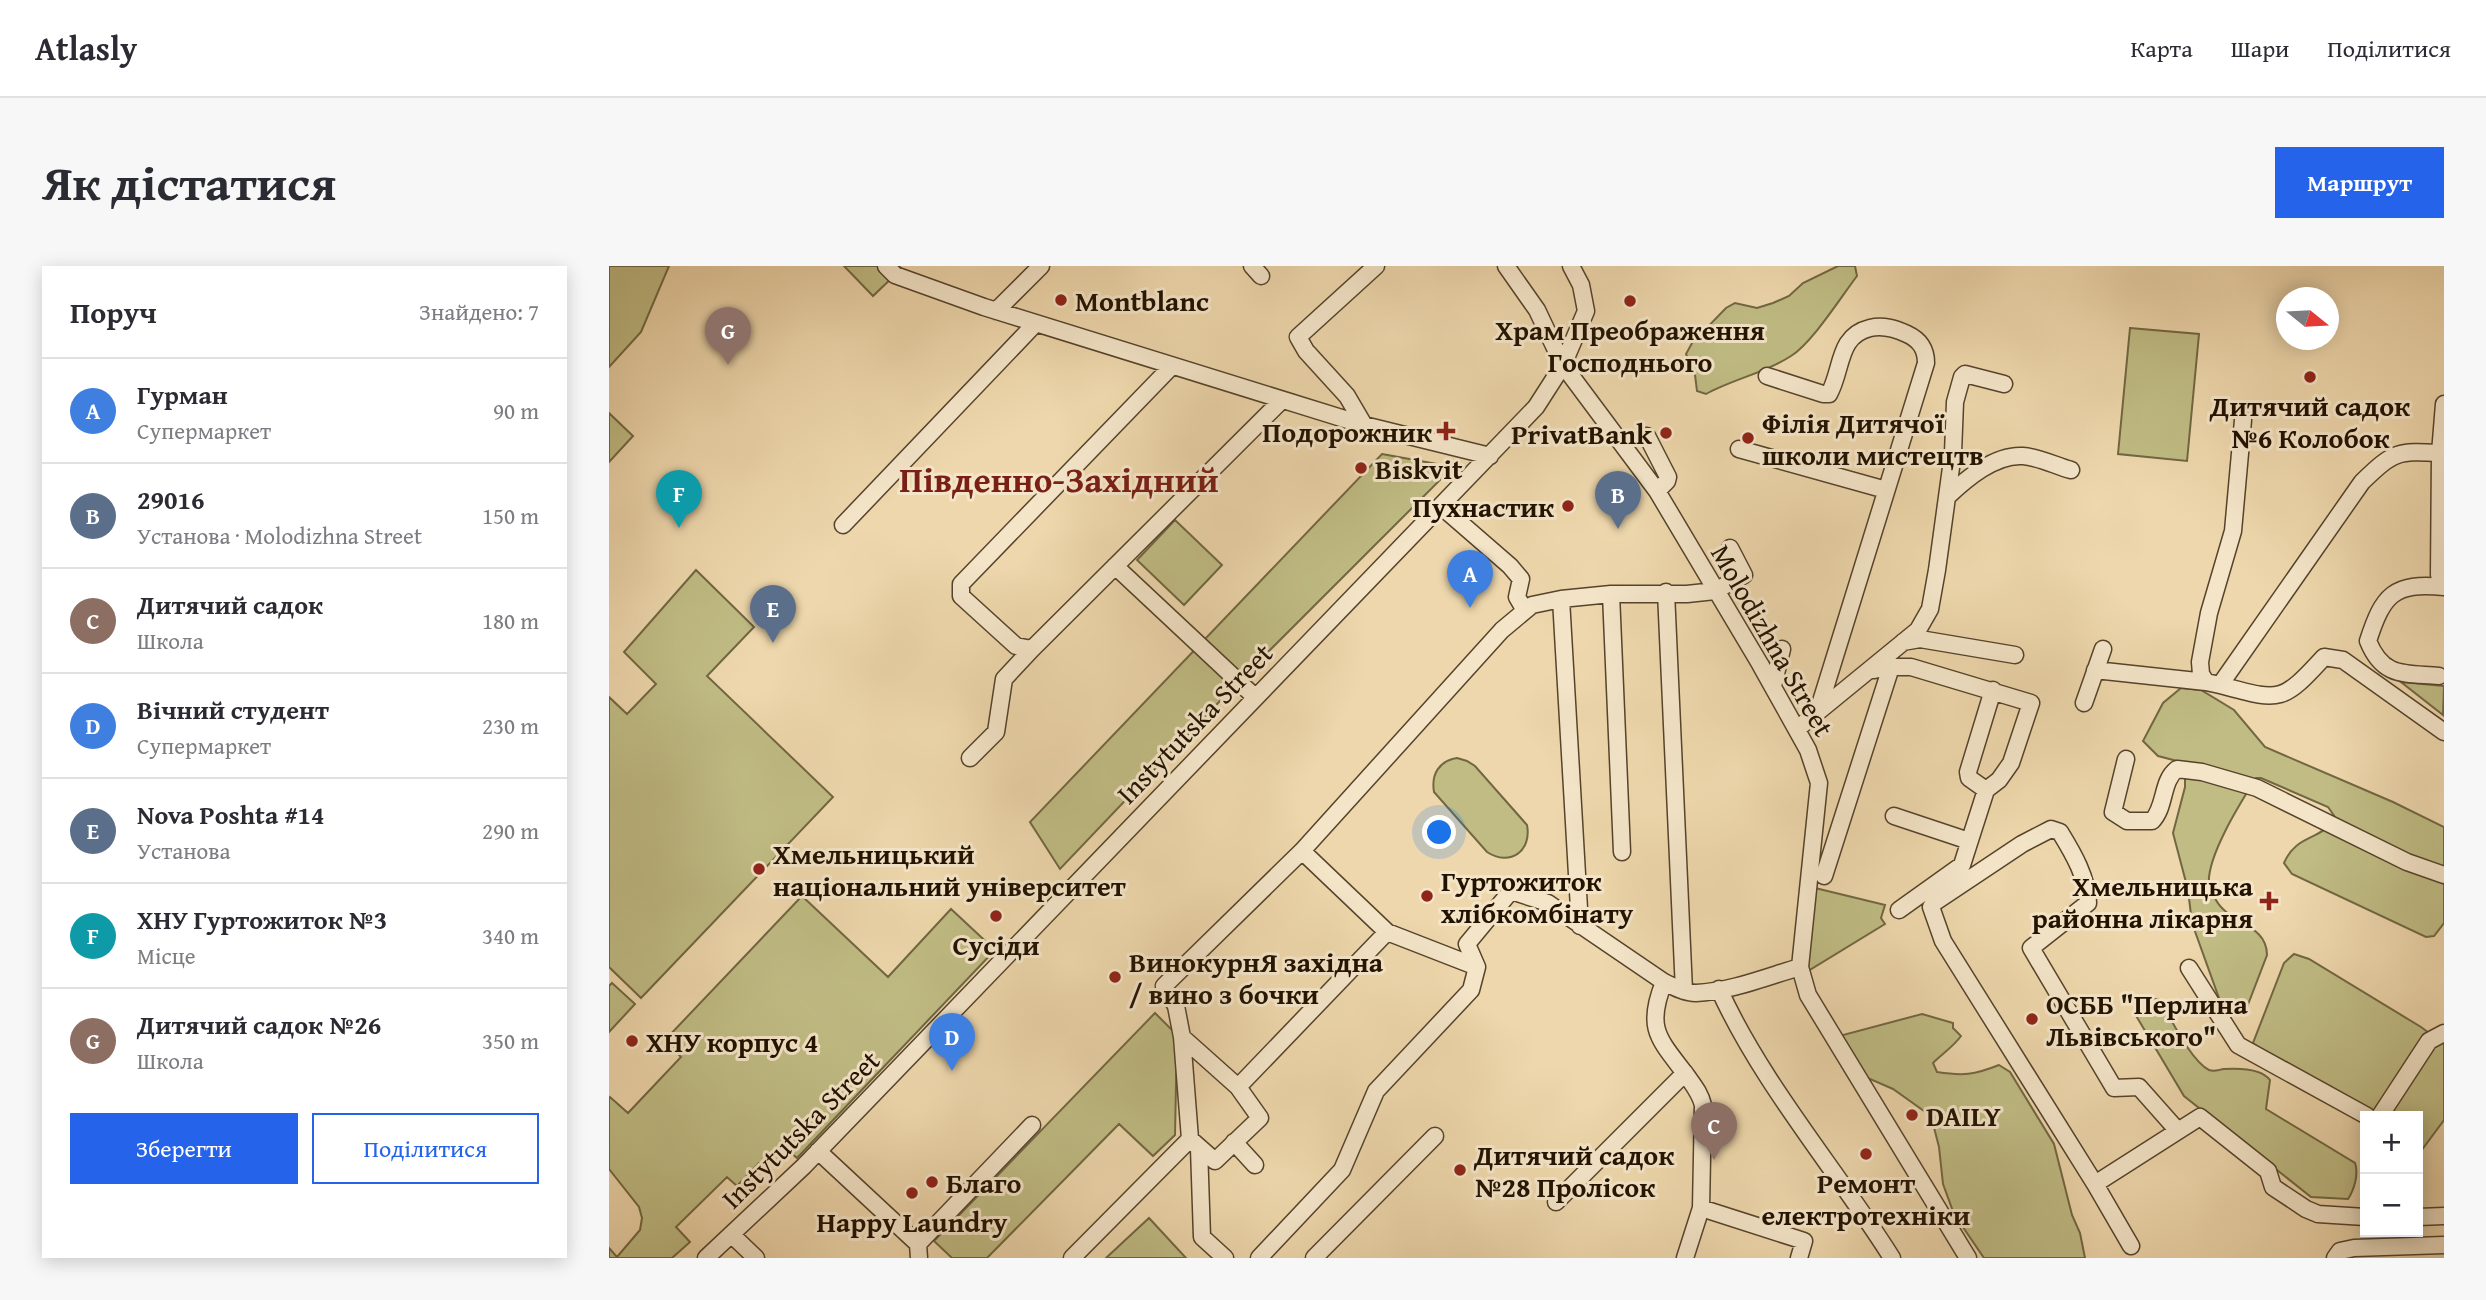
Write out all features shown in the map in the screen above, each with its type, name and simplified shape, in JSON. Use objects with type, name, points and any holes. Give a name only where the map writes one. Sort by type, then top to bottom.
[{"type":"street","points":[[886,266],[895,275],[1036,324],[1364,425],[1490,456]]},
{"type":"street","points":[[996,311],[1041,266]]},
{"type":"street","points":[[1364,425],[1347,396],[1306,351],[1298,337],[1376,266]]},
{"type":"street","name":"Molodizhna Street","points":[[1506,266],[1537,310],[1563,365],[1657,491],[1808,750],[1819,783],[1800,967],[1808,995],[1969,1258]]},
{"type":"street","name":"Instytutska Street","points":[[706,1258],[818,1151],[1536,407],[1563,365],[1586,311],[1581,285],[1571,266]]},
{"type":"street","points":[[843,525],[1036,324]]},
{"type":"street","points":[[1767,376],[1829,394],[1846,343],[1859,331],[1877,327],[1894,328],[1915,338],[1926,351],[1926,363],[1818,711]]},
{"type":"street","points":[[1032,649],[1016,646],[961,596],[961,584],[1172,366]]},
{"type":"street","points":[[1797,729],[1918,630],[1930,609],[1953,453],[1955,402],[1962,377],[1965,374],[2004,384]]},
{"type":"street","points":[[970,758],[996,732],[1004,679],[1282,400]]},
{"type":"street","points":[[2444,404],[2440,453],[2439,575],[2444,580]]},
{"type":"street","points":[[2213,684],[2201,674],[2200,662],[2209,613],[2233,531],[2243,420]]},
{"type":"street","points":[[1647,436],[1668,477],[1657,491]]},
{"type":"street","points":[[1739,449],[1886,490]]},
{"type":"street","points":[[2213,684],[2363,482],[2386,458],[2407,452],[2440,453]]},
{"type":"street","points":[[1947,497],[1964,481],[2005,459],[2023,456],[2071,470]]},
{"type":"street","points":[[1442,507],[1510,566],[1521,579],[1517,597],[1524,610]]},
{"type":"street","points":[[1225,1258],[1202,1237],[1182,1037],[1176,1006],[1164,986],[1302,851],[1502,629],[1524,610],[1532,605],[1561,599],[1611,594],[1687,594],[1715,591],[1744,575],[1730,548]]},
{"type":"street","points":[[1115,566],[1255,697]]},
{"type":"street","points":[[2439,676],[2392,672],[2374,657],[2368,641],[2378,611],[2393,592],[2419,584],[2444,587]]},
{"type":"street","points":[[1666,592],[1683,991]]},
{"type":"street","points":[[1611,594],[1622,852]]},
{"type":"street","points":[[1561,599],[1580,926]]},
{"type":"street","points":[[1903,642],[1920,639],[2015,655]]},
{"type":"street","points":[[1773,686],[1782,649]]},
{"type":"street","points":[[2084,703],[2103,649]]},
{"type":"street","points":[[2095,670],[2213,684],[2264,697],[2281,696],[2302,681],[2324,657],[2343,660],[2444,732]]},
{"type":"street","points":[[1865,673],[1891,667],[1911,667],[2034,704],[2011,763],[1999,780],[1986,790],[1962,865],[1899,910]]},
{"type":"street","points":[[1824,876],[1891,667]]},
{"type":"street","points":[[1986,790],[1969,778],[1968,772],[1993,690]]},
{"type":"street","points":[[2126,759],[2113,811],[2127,821],[2152,821],[2158,815],[2171,774],[2177,769],[2201,772],[2257,788],[2407,862],[2444,875]]},
{"type":"street","points":[[1894,816],[1969,841]]},
{"type":"street","points":[[2131,1245],[1943,941],[1931,907],[1935,902],[2022,844],[2051,830],[2060,832],[2073,852],[2088,894],[2088,903],[2031,948],[2114,1088],[2139,1087],[2178,1131]]},
{"type":"street","points":[[1302,851],[1387,932],[1477,967]]},
{"type":"street","points":[[1259,1258],[1342,1170],[1376,1091],[1471,990],[1477,967],[1467,944],[1511,891],[1548,903],[1664,982],[1683,991],[1695,993],[1719,989],[1800,967]]},
{"type":"street","points":[[1238,1087],[1387,932]]},
{"type":"street","points":[[2189,968],[2238,1045],[2360,1112]]},
{"type":"street","points":[[1664,982],[1655,1005],[1655,1027],[1662,1044],[1700,1093],[1703,1105],[1701,1208],[1685,1258]]},
{"type":"street","points":[[1719,989],[1748,1047],[1892,1258]]},
{"type":"street","points":[[2383,1111],[2429,1041],[2444,1033]]},
{"type":"street","points":[[1182,1037],[1238,1087],[1260,1118],[1215,1161],[1194,1143]]},
{"type":"street","points":[[1556,1202],[1685,1073]]},
{"type":"street","points":[[2095,1184],[2200,1117],[2267,1171],[2273,1187],[2306,1209],[2318,1214],[2360,1217]]},
{"type":"street","points":[[818,1151],[919,1251],[1032,1125]]},
{"type":"street","points":[[1314,1258],[1435,1136]]},
{"type":"street","points":[[1234,1142],[1255,1166]]},
{"type":"street","points":[[1072,1258],[1194,1143]]},
{"type":"street","points":[[1701,1208],[1804,1241],[1799,1258]]},
{"type":"street","points":[[2423,1217],[2444,1216]]},
{"type":"street","points":[[732,1235],[756,1258]]},
{"type":"street","points":[[2335,1258],[2340,1251],[2354,1248],[2444,1245]]},
{"type":"shaded area","points":[[609,266],[669,266],[641,332],[609,367]]},
{"type":"shaded area","points":[[844,266],[900,266],[895,275],[873,296]]},
{"type":"shaded area","points":[[1838,266],[1855,266],[1857,276],[1817,331],[1799,350],[1771,367],[1706,394],[1697,391],[1695,375],[1686,354],[1692,343],[1726,308],[1735,303],[1757,308],[1773,303],[1789,296],[1803,283]]},
{"type":"shaded area","points":[[2130,328],[2199,334],[2187,461],[2118,454]]},
{"type":"shaded area","points":[[609,413],[633,436],[609,462]]},
{"type":"shaded area","points":[[1382,454],[1453,467],[1238,682],[1060,869],[1030,822]]},
{"type":"shaded area","points":[[1175,520],[1222,565],[1184,605],[1137,560]]},
{"type":"shaded area","points":[[696,570],[754,627],[707,676],[833,797],[641,998],[609,967],[609,697],[627,714],[656,684],[624,652]]},
{"type":"shaded area","points":[[2401,682],[2444,686],[2443,715]]},
{"type":"shaded area","points":[[2181,688],[2201,690],[2234,710],[2265,747],[2444,827],[2444,923],[2434,936],[2426,937],[2292,874],[2284,863],[2289,853],[2302,842],[2323,831],[2335,817],[2328,807],[2256,778],[2219,845],[2213,860],[2209,885],[2222,908],[2261,937],[2267,955],[2244,1015],[2224,1012],[2192,923],[2188,890],[2173,833],[2185,787],[2185,763],[2158,756],[2143,741],[2163,703]]},
{"type":"shaded area","points":[[1457,758],[1475,766],[1527,825],[1526,842],[1517,854],[1504,858],[1487,852],[1434,792],[1438,769],[1445,762]]},
{"type":"shaded area","points":[[1811,887],[1885,905],[1881,918],[1885,924],[1803,974]]},
{"type":"shaded area","points":[[802,896],[888,977],[951,909],[995,950],[797,1158],[790,1152],[777,1165],[759,1163],[737,1186],[727,1177],[676,1227],[690,1242],[672,1258],[609,1258],[609,1248],[617,1257],[640,1230],[642,1218],[639,1207],[609,1169],[610,1097],[628,1113],[681,1057],[665,1040]]},
{"type":"shaded area","points":[[2294,954],[2309,959],[2421,1027],[2444,1044],[2444,1120],[2423,1148],[2423,1111],[2369,1111],[2262,1051],[2253,1043],[2284,963]]},
{"type":"shaded area","points":[[612,983],[635,1004],[609,1032],[609,986]]},
{"type":"shaded area","points":[[2159,999],[2188,1048],[2202,1065],[2211,1071],[2243,1069],[2266,1076],[2270,1080],[2266,1109],[2355,1163],[2355,1182],[2348,1199],[2311,1197],[2184,1096],[2135,1014],[2141,1002]]},
{"type":"shaded area","points":[[1155,1013],[1177,1035],[1175,1135],[1153,1156],[1119,1124],[987,1258],[952,1258],[934,1241]]},
{"type":"shaded area","points":[[1922,1014],[1953,1023],[1953,1028],[1961,1036],[1933,1063],[1937,1072],[1968,1074],[1999,1065],[2010,1072],[2054,1144],[2085,1258],[1984,1258],[1954,1214],[1943,1184],[1939,1147],[1931,1116],[1893,1089],[1863,1076],[1840,1048],[1843,1035]]},
{"type":"shaded area","points":[[1149,1218],[1186,1258],[1106,1258]]},
{"type":"place","name":"Montblanc","points":[[1061,300]]},
{"type":"place","name":"Храм Преображення Господнього","points":[[1630,301]]},
{"type":"place","name":"Дитячий садок №26","points":[[728,365]]},
{"type":"place","name":"Дитячий садок №6 Колобок","points":[[2310,377]]},
{"type":"place","name":"Подорожник","points":[[1446,431]]},
{"type":"place","name":"PrivatBank","points":[[1666,433]]},
{"type":"place","name":"Філія Дитячої школи мистецтв","points":[[1748,438]]},
{"type":"place","name":"Biskvit","points":[[1361,468]]},
{"type":"place","name":"Пухнастик","points":[[1568,506]]},
{"type":"place","name":"ХНУ Гуртожиток №3","points":[[679,528]]},
{"type":"place","name":"29016","points":[[1618,529]]},
{"type":"place","name":"Гурман","points":[[1470,608]]},
{"type":"place","name":"Nova Poshta #14","points":[[773,643]]},
{"type":"place","name":"Хмельницький національний університет","points":[[759,869]]},
{"type":"place","name":"Гуртожиток хлібкомбінату","points":[[1427,896]]},
{"type":"place","name":"Хмельницька районна лікарня","points":[[2269,901]]},
{"type":"place","name":"Сусіди","points":[[996,916]]},
{"type":"place","name":"ВинокурнЯ західна / вино з бочки","points":[[1115,977]]},
{"type":"place","name":"ОСББ \"Перлина Львівського\"","points":[[2032,1019]]},
{"type":"place","name":"ХНУ корпус 4","points":[[632,1041]]},
{"type":"place","name":"Вічний студент","points":[[952,1071]]},
{"type":"place","name":"DAILY","points":[[1912,1115]]},
{"type":"place","name":"Ремонт електротехніки","points":[[1866,1154]]},
{"type":"place","name":"Дитячий садок","points":[[1714,1160]]},
{"type":"place","name":"Дитячий садок №28 Пролісок","points":[[1460,1170]]},
{"type":"place","name":"Благо","points":[[932,1182]]},
{"type":"place","name":"Happy Laundry","points":[[912,1193]]},
{"type":"district","name":"Південно-Західний","points":[[1059,479]]}]
